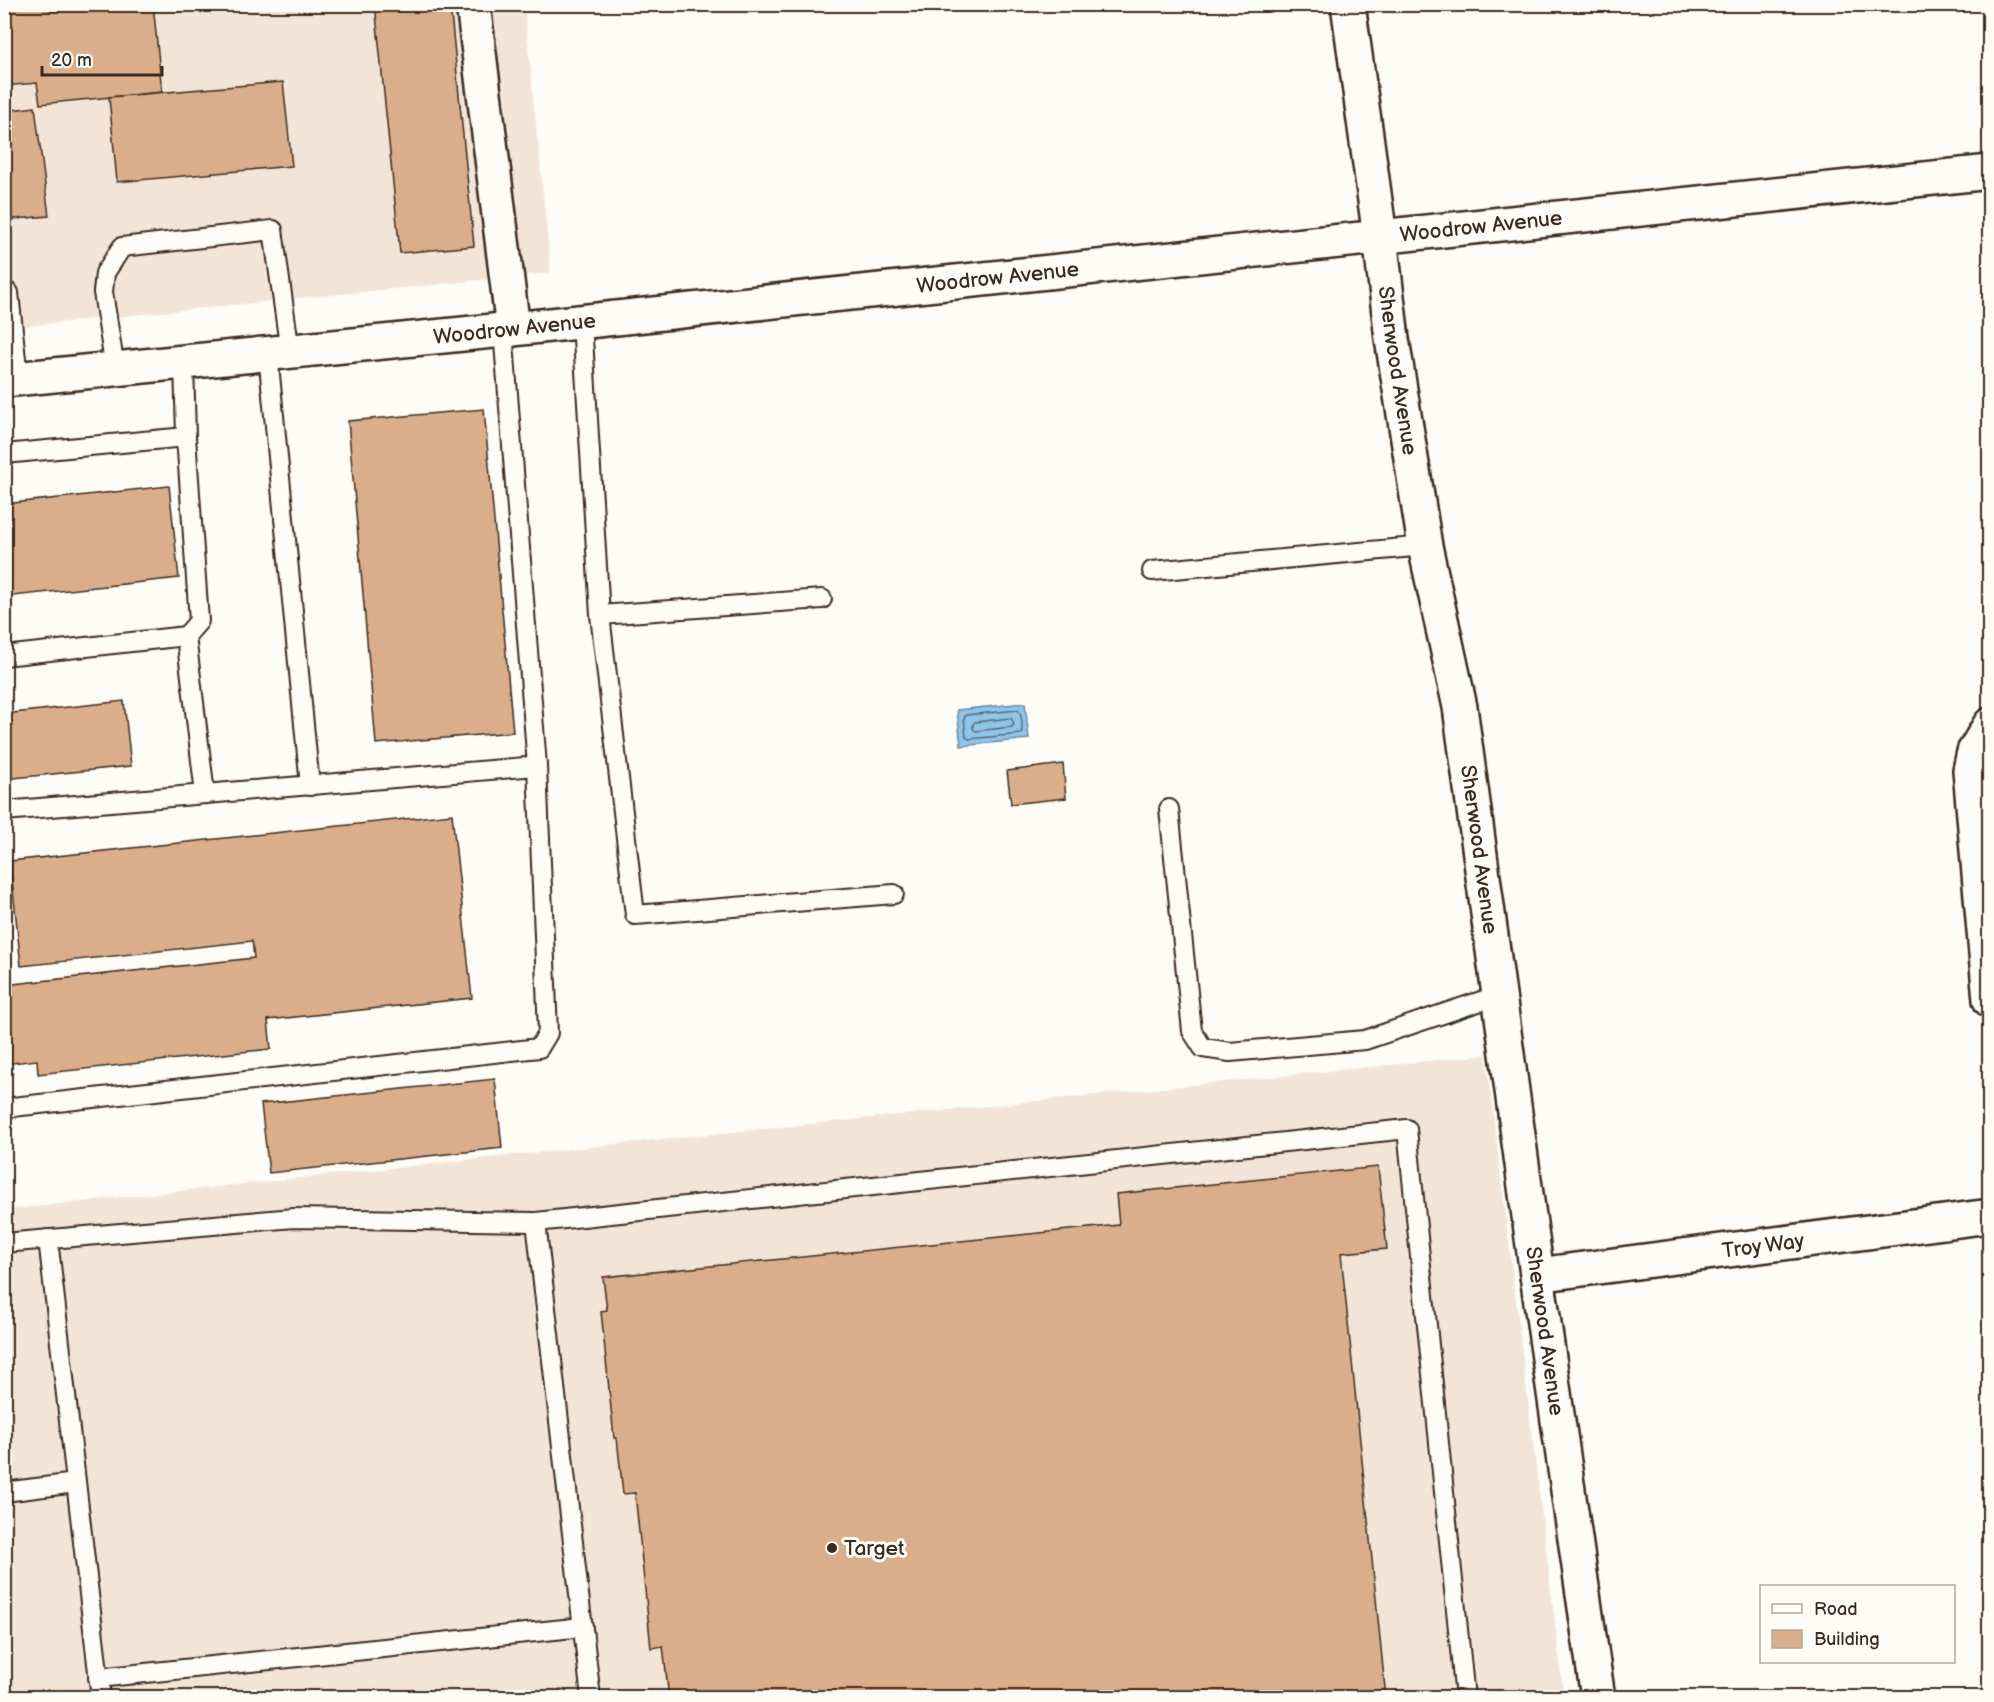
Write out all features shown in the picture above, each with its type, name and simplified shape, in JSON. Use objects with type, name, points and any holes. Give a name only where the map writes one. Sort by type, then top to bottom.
[{"type":"street","points":[[473,4],[508,330]]},
{"type":"street","name":"Sherwood Avenue","points":[[1348,4],[1392,339],[1425,546],[1460,707],[1537,1275],[1598,1698]]},
{"type":"street","name":"Woodrow Avenue","points":[[11,379],[508,330],[1989,172]]},
{"type":"street","points":[[1988,726],[1974,752],[1970,770],[1989,1000]]},
{"type":"street","name":"Troy Way","points":[[1537,1275],[1989,1216]]},
{"type":"lane","points":[[115,369],[103,292],[105,273],[122,247],[273,230],[279,353],[310,786]]},
{"type":"lane","points":[[4,291],[9,292],[11,379]]},
{"type":"lane","points":[[582,322],[600,615],[635,915],[894,894]]},
{"type":"lane","points":[[4,1108],[538,1048],[549,1033],[537,766],[508,330]]},
{"type":"lane","points":[[4,656],[186,636],[199,621],[186,437],[184,362]]},
{"type":"lane","points":[[4,454],[186,437]]},
{"type":"lane","points":[[1152,571],[1425,546]]},
{"type":"lane","points":[[600,615],[822,599]]},
{"type":"lane","points":[[186,636],[205,794]]},
{"type":"lane","points":[[4,811],[537,766]]},
{"type":"lane","points":[[1168,809],[1192,1031],[1203,1048],[1230,1052],[1365,1040],[1499,995]]},
{"type":"lane","points":[[4,1243],[294,1218],[536,1222],[1407,1130],[1465,1698]]},
{"type":"lane","points":[[536,1222],[591,1698]]},
{"type":"lane","points":[[48,1239],[101,1698]]},
{"type":"lane","points":[[4,1492],[76,1483]]},
{"type":"lane","points":[[98,1678],[583,1627]]},
{"type":"shaded area","points":[[5,5],[524,5],[551,273],[5,328]]},
{"type":"shaded area","points":[[1486,1055],[1564,1697],[12,1697],[4,1644],[4,1210],[635,1142]]},
{"type":"water","points":[[1025,703],[1029,739],[961,746],[957,710]]},
{"type":"building","points":[[4,4],[153,4],[162,92],[40,104],[37,83],[4,86]]},
{"type":"building","points":[[375,4],[450,4],[474,246],[400,253]]},
{"type":"building","points":[[283,82],[292,166],[117,182],[109,97]]},
{"type":"building","points":[[35,107],[49,216],[4,220],[4,111]]},
{"type":"building","points":[[484,409],[513,732],[376,744],[348,421]]},
{"type":"building","points":[[169,486],[179,578],[4,597],[4,504]]},
{"type":"building","points":[[124,701],[131,766],[4,779],[4,714]]},
{"type":"building","points":[[1063,764],[1066,798],[1011,804],[1007,771]]},
{"type":"building","points":[[452,814],[472,998],[268,1020],[271,1049],[38,1074],[37,1060],[4,1064],[4,985],[254,958],[252,941],[21,966],[10,861]]},
{"type":"building","points":[[495,1079],[502,1148],[269,1173],[261,1104]]},
{"type":"building","points":[[1378,1167],[1387,1249],[1341,1253],[1386,1698],[669,1698],[663,1646],[651,1648],[635,1493],[623,1494],[617,1438],[614,1438],[601,1311],[607,1310],[603,1277],[1119,1225],[1116,1194]]},
{"type":"place","name":"Target","points":[[832,1548]]}]
